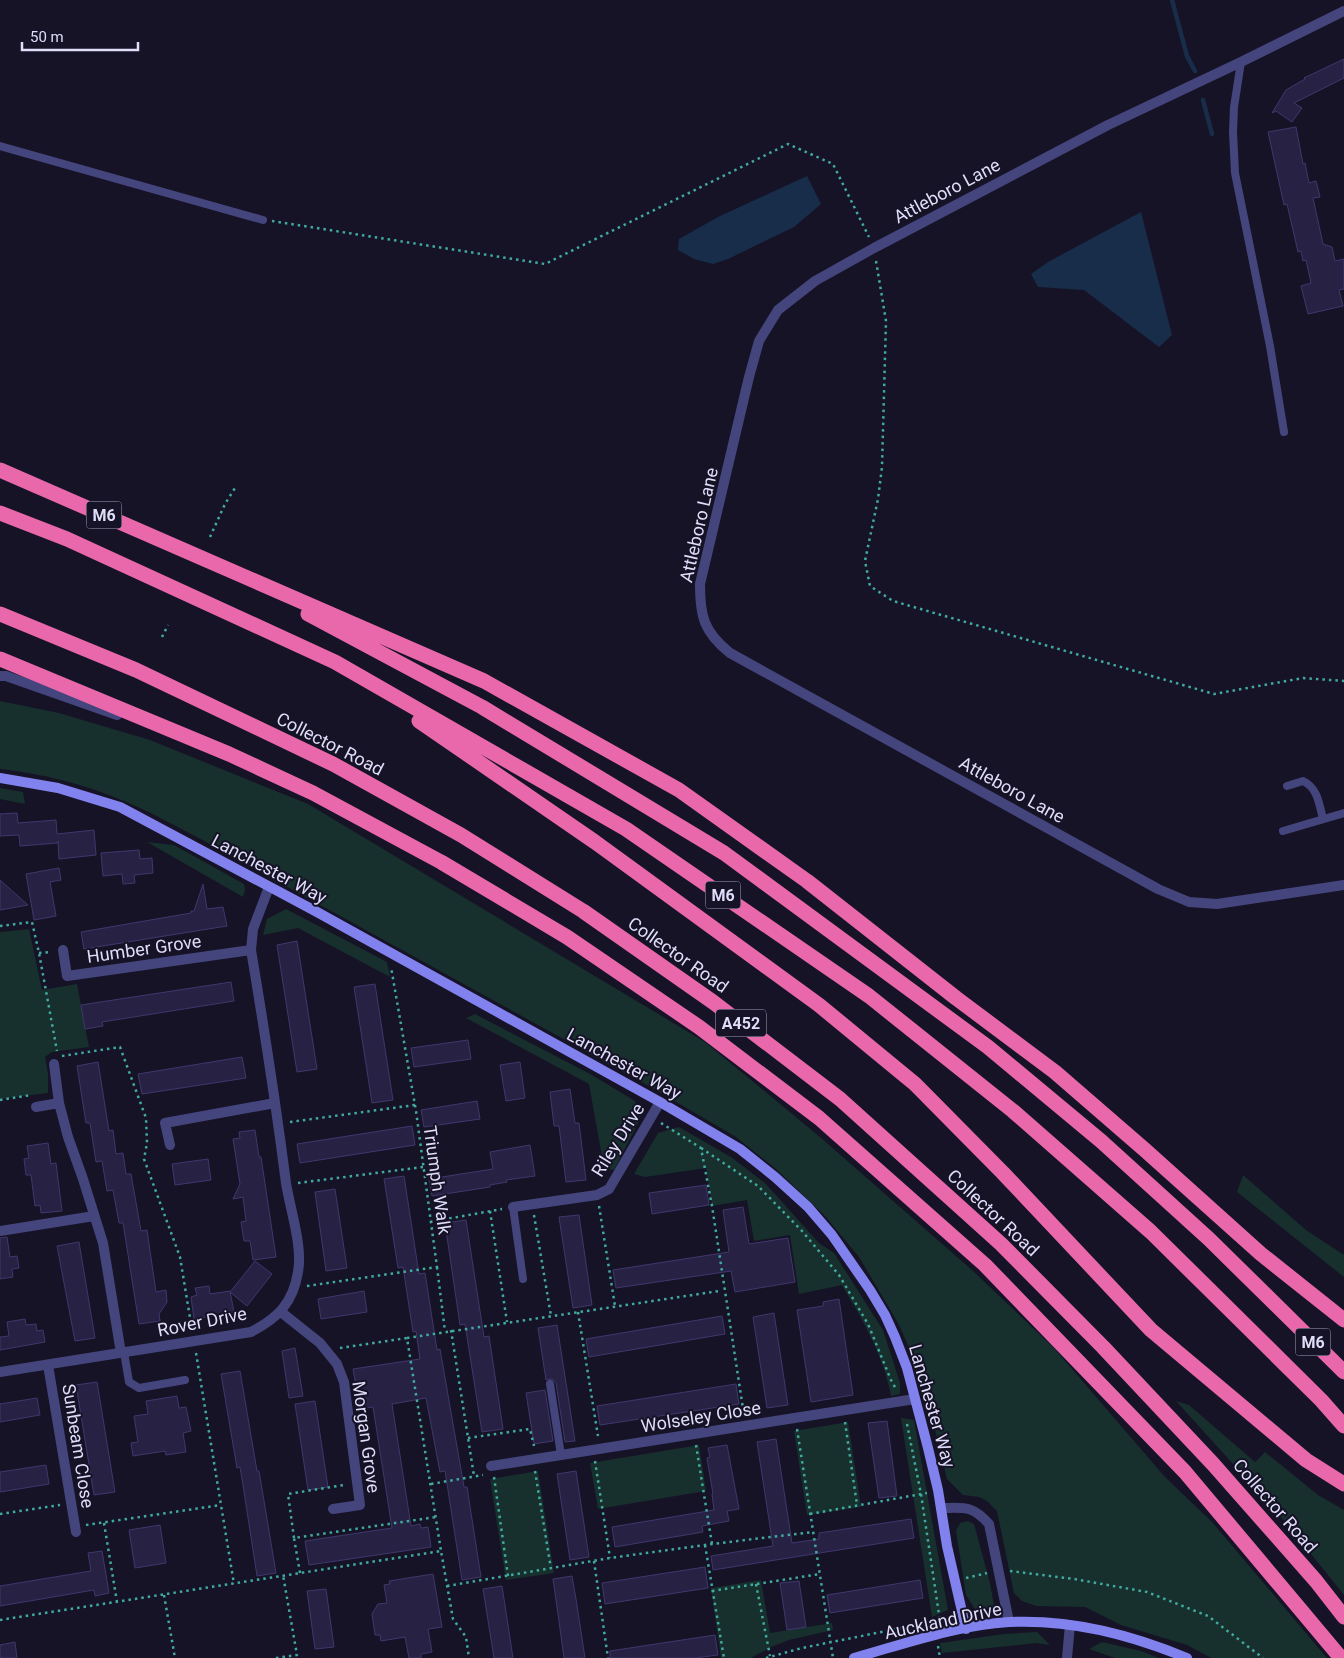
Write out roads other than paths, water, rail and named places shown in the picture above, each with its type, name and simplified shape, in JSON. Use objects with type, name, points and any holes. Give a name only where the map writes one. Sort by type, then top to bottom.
[{"type":"highway","name":"M6","points":[[0,470],[207,560],[482,707],[724,853],[988,1047],[1101,1141],[1209,1239],[1344,1372]]},
{"type":"highway","name":"M6","points":[[0,513],[76,543],[335,662],[626,829],[869,996],[1013,1111],[1151,1232],[1321,1400],[1344,1426]]},
{"type":"highway","points":[[207,560],[484,681],[679,790],[807,881],[956,998],[1055,1072],[1260,1254],[1344,1320]]},
{"type":"highway","name":"Collector Road","points":[[0,614],[136,670],[332,764],[461,835],[567,901],[713,1002],[840,1099],[1001,1244],[1103,1346],[1213,1464],[1316,1581],[1344,1616]]},
{"type":"highway","name":"A452","points":[[0,659],[229,754],[313,793],[441,862],[567,938],[699,1027],[819,1118],[985,1265],[1186,1472],[1341,1658]]},
{"type":"highway","points":[[335,662],[595,842],[827,1011],[915,1084],[1003,1173],[1151,1330],[1306,1460],[1344,1484]]},
{"type":"street","name":"Attleboro Lane","points":[[1344,11],[1242,62],[1108,125],[874,248],[815,281],[778,310],[759,341],[700,584],[700,603],[705,624],[716,642],[730,653],[1158,889],[1189,902],[1218,904],[1344,885]]},
{"type":"street","points":[[0,676],[6,676],[229,754]]},
{"type":"street","name":"Lanchester Way","points":[[0,778],[58,788],[120,807],[660,1102],[740,1149],[775,1177],[808,1207],[832,1235],[885,1315],[907,1368],[916,1399],[938,1490],[947,1546],[966,1629]]},
{"type":"street","name":"Rover Drive","points":[[0,1372],[251,1332],[266,1324],[281,1312],[289,1302],[298,1274],[300,1259],[251,950],[253,928],[269,888]]},
{"type":"street","name":"Humber Grove","points":[[63,950],[67,976],[251,950]]},
{"type":"street","points":[[54,1064],[59,1103],[68,1137],[103,1243],[123,1353]]},
{"type":"street","name":"Riley Drive","points":[[513,1207],[597,1195],[609,1189],[660,1102]]},
{"type":"street","points":[[36,1107],[59,1103]]},
{"type":"street","points":[[170,1145],[165,1123],[275,1103]]},
{"type":"street","points":[[0,1231],[94,1216]]},
{"type":"street","name":"Morgan Grove","points":[[281,1312],[320,1343],[337,1364],[344,1382],[360,1505],[332,1509]]},
{"type":"street","name":"Sunbeam Close","points":[[48,1365],[75,1530]]},
{"type":"street","name":"Wolseley Close","points":[[492,1470],[561,1455],[916,1399]]},
{"type":"street","points":[[941,1508],[967,1508],[978,1512],[988,1524],[1009,1622]]},
{"type":"street","name":"Auckland Drive","points":[[854,1658],[966,1629],[1009,1622],[1094,1628],[1121,1634],[1164,1648],[1187,1658]]},
{"type":"street","points":[[1067,1658],[1070,1625]]},
{"type":"lane","points":[[1242,62],[1237,83],[1234,115],[1235,172],[1270,346],[1284,432]]},
{"type":"lane","points":[[0,146],[263,220]]},
{"type":"lane","points":[[1287,786],[1303,780],[1310,784],[1316,792],[1323,819]]},
{"type":"lane","points":[[1283,832],[1344,813]]},
{"type":"lane","points":[[513,1207],[523,1279]]},
{"type":"lane","points":[[123,1353],[129,1382],[139,1388],[185,1380]]},
{"type":"lane","points":[[550,1384],[561,1455]]},
{"type":"water","points":[[807,176],[821,204],[794,227],[728,259],[713,264],[694,259],[678,250],[679,239],[718,217]]},
{"type":"water","points":[[1141,212],[1172,335],[1159,347],[1084,290],[1038,287],[1031,274],[1048,262]]},
{"type":"waterway","points":[[1172,0],[1187,56],[1195,71]]},
{"type":"waterway","points":[[1203,100],[1212,134]]}]
